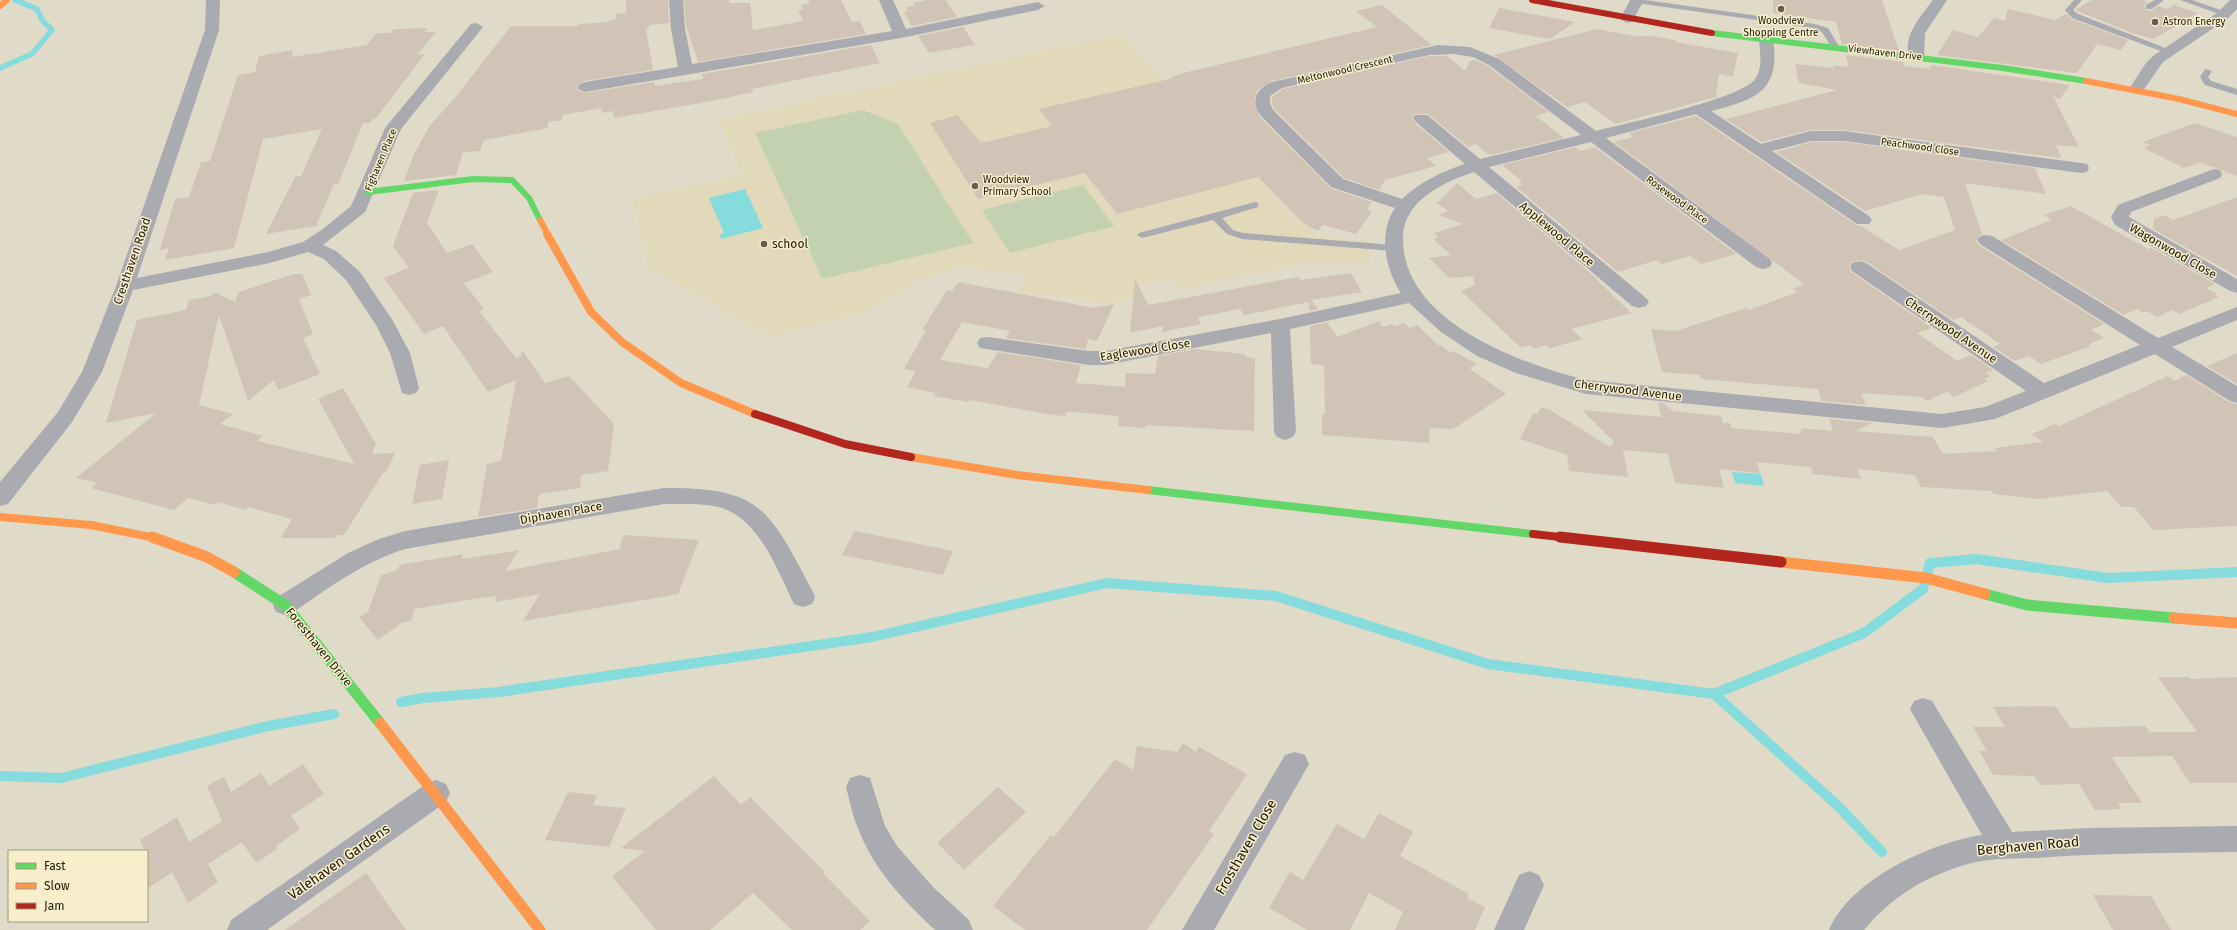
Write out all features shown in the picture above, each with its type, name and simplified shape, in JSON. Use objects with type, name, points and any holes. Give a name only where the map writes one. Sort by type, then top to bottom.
[{"type":"street","name":"Cresthaven Road","points":[[0,498],[65,416],[92,372],[125,286],[212,30],[213,0]]},
{"type":"street","points":[[676,0],[678,29],[686,70]]},
{"type":"street","points":[[886,0],[901,34]]},
{"type":"street","name":"Viewhaven Drive","points":[[1532,0],[1627,19],[1766,40],[2027,70],[2137,89],[2237,114]]},
{"type":"street","points":[[1627,19],[1637,0]]},
{"type":"street","points":[[1917,57],[1915,38],[1920,27],[1940,0]]},
{"type":"street","points":[[2137,89],[2151,66],[2169,51],[2225,13],[2237,1]]},
{"type":"street","points":[[585,87],[901,34],[1038,6]]},
{"type":"street","name":"Fighaven Place","points":[[125,286],[235,265],[309,246],[348,219],[359,208],[368,192],[393,128],[476,28]]},
{"type":"street","name":"Cherrywood Avenue","points":[[1766,40],[1769,61],[1767,74],[1762,83],[1740,96],[1698,109],[1476,166],[1429,186],[1405,206],[1398,224],[1394,248],[1398,269],[1412,296],[1437,320],[1487,354],[1544,377],[1586,387],[1942,421],[1988,414],[2237,313]]},
{"type":"street","name":"Meltonwood Crescent","points":[[1405,206],[1337,183],[1267,113],[1261,105],[1262,98],[1265,93],[1277,85],[1285,83],[1429,51],[1446,48],[1458,48],[1481,55],[1494,62],[1592,137]]},
{"type":"street","points":[[1698,109],[1863,220]]},
{"type":"street","points":[[1421,118],[1476,166]]},
{"type":"street","name":"Peachwood Close","points":[[1760,150],[1798,139],[1824,135],[2081,168]]},
{"type":"street","name":"Rosewood Place","points":[[1592,137],[1762,263]]},
{"type":"street","name":"Applewood Place","points":[[1476,166],[1639,302]]},
{"type":"street","name":"Wagonwood Close","points":[[2214,174],[2124,209],[2120,217],[2121,221],[2237,287]]},
{"type":"street","points":[[368,192],[474,179],[512,180],[529,198],[563,265],[591,312],[622,342],[681,383],[758,415],[845,444],[949,465],[1017,475],[1926,578],[2027,605],[2237,623]]},
{"type":"street","points":[[1986,240],[2237,396]]},
{"type":"street","points":[[309,246],[330,255],[353,276],[386,325],[400,353],[409,388]]},
{"type":"street","name":"Cherrywood Avenue","points":[[1859,267],[2042,392]]},
{"type":"street","name":"Eaglewood Close","points":[[987,343],[1090,358],[1106,358],[1280,325],[1412,296]]},
{"type":"street","points":[[1280,325],[1285,432]]},
{"type":"street","name":"Diphaven Place","points":[[285,605],[340,567],[380,547],[405,540],[656,497],[688,494],[725,499],[742,506],[757,517],[767,528],[803,597]]},
{"type":"street","name":"Foresthaven Drive","points":[[0,517],[58,520],[123,530],[166,540],[223,565],[285,605],[436,793],[540,930]]},
{"type":"street","points":[[1923,709],[2004,846]]},
{"type":"street","name":"Frosthaven Close","points":[[1197,930],[1294,764]]},
{"type":"street","points":[[860,787],[872,830],[894,866],[946,920],[958,930]]},
{"type":"street","name":"Valehaven Gardens","points":[[242,930],[436,793]]},
{"type":"street","name":"Berghaven Road","points":[[1844,930],[1866,905],[1897,879],[1960,852],[2004,846],[2088,841],[2237,839]]},
{"type":"street","points":[[1509,930],[1529,885]]},
{"type":"lane","points":[[1637,0],[1815,26],[1825,30],[1836,48]]},
{"type":"lane","points":[[2078,0],[2069,10],[2070,13],[2169,51]]},
{"type":"lane","points":[[2149,7],[2160,0]]},
{"type":"lane","points":[[2184,0],[2225,13]]},
{"type":"lane","points":[[2208,72],[2204,77],[2208,82],[2237,92]]},
{"type":"lane","points":[[1142,235],[1215,217],[1254,205]]},
{"type":"lane","points":[[1215,217],[1230,232],[1242,236],[1394,248]]},
{"type":"shaded area","name":"Woodview Primary School","points":[[1121,34],[1294,219],[1313,230],[1316,236],[1370,241],[1370,263],[1299,264],[1182,290],[1173,278],[1141,285],[1145,297],[1106,303],[1017,292],[1026,274],[957,267],[913,283],[870,310],[773,337],[649,269],[632,198],[742,175],[719,119]]},
{"type":"green space","points":[[863,110],[898,124],[973,243],[822,279],[755,133]]},
{"type":"green space","points":[[1083,185],[1114,226],[1010,253],[982,210]]},
{"type":"water","points":[[745,189],[763,228],[721,239],[720,235],[724,233],[709,198]]},
{"type":"water","points":[[1732,472],[1761,474],[1764,486],[1735,483]]},
{"type":"building","points":[[626,0],[668,0],[669,23],[649,25],[649,28],[646,29],[653,70],[584,81],[576,86],[579,91],[585,93],[654,82],[655,86],[703,79],[702,74],[871,45],[880,63],[752,89],[753,92],[712,101],[614,118],[613,111],[602,113],[601,108],[562,115],[562,120],[548,122],[548,128],[484,140],[480,151],[463,152],[456,175],[404,181],[414,154],[429,127],[458,94],[511,26],[578,26],[579,24],[609,22],[609,20],[616,19],[616,14],[626,13]]},
{"type":"building","points":[[684,0],[729,0],[729,3],[750,3],[753,30],[803,21],[798,10],[803,9],[801,5],[810,4],[808,0],[841,0],[852,22],[860,21],[866,34],[698,62],[686,25]]},
{"type":"building","points":[[927,0],[946,0],[957,17],[912,26],[904,12],[908,11],[906,7],[915,6],[913,3]]},
{"type":"building","points":[[1773,0],[1882,0],[1899,51],[1842,44],[1836,22],[1773,13]]},
{"type":"building","points":[[2092,0],[2141,0],[2148,2],[2144,5],[2146,10],[2153,10],[2158,6],[2167,9],[2174,5],[2198,13],[2153,39],[2132,33],[2075,10]]},
{"type":"building","points":[[1382,5],[1432,45],[1272,81],[1257,91],[1254,100],[1260,117],[1330,188],[1372,202],[1367,210],[1372,212],[1356,234],[1323,225],[1318,231],[1303,223],[1258,177],[1117,214],[1085,173],[978,199],[930,123],[957,115],[981,143],[1052,126],[1039,109],[1174,78],[1172,77],[1183,73],[1377,27],[1356,11]]},
{"type":"building","points":[[1499,8],[1575,22],[1550,39],[1489,28]]},
{"type":"building","points":[[2008,9],[2055,20],[2066,14],[2071,19],[2128,40],[2121,50],[2097,44],[2077,73],[1937,55],[1953,30],[1978,37],[1994,18],[2005,21]]},
{"type":"building","points":[[963,27],[975,45],[929,53],[918,36]]},
{"type":"building","points":[[427,28],[424,32],[436,32],[418,54],[425,54],[376,118],[369,123],[363,123],[338,184],[334,184],[316,226],[266,234],[295,177],[301,176],[322,129],[263,139],[234,248],[165,260],[169,248],[160,250],[175,199],[189,197],[201,162],[210,161],[238,75],[255,72],[259,56],[293,50],[292,57],[367,45],[376,33],[390,33],[394,29]]},
{"type":"building","points":[[1597,29],[1635,36],[1652,36],[1675,40],[1675,42],[1738,53],[1733,77],[1719,74],[1716,97],[1616,124],[1585,102],[1567,107],[1494,55]]},
{"type":"building","points":[[1846,55],[1903,62],[1904,66],[1929,69],[1931,65],[2070,85],[2060,99],[2053,96],[2079,147],[2056,145],[2061,158],[1844,130],[1811,130],[1761,142],[1726,119],[1837,90],[1799,83],[1795,64],[1834,68],[1833,65],[1849,67]]},
{"type":"building","points":[[1429,56],[1447,56],[1465,71],[1470,61],[1475,60],[1488,66],[1549,112],[1536,116],[1564,138],[1490,155],[1486,153],[1488,151],[1485,152],[1476,144],[1468,147],[1428,114],[1415,114],[1412,117],[1414,122],[1449,152],[1427,158],[1436,166],[1385,180],[1379,190],[1344,178],[1274,109],[1272,103],[1272,97],[1283,89]]},
{"type":"building","points":[[1696,116],[1856,225],[1861,226],[1899,250],[1955,230],[1944,197],[1922,194],[1865,211],[1776,152],[1811,142],[1844,142],[2035,168],[2046,194],[1965,183],[1982,234],[1979,235],[1976,241],[1979,245],[2104,324],[2091,330],[2104,338],[2089,344],[2091,346],[2041,364],[2029,356],[2015,361],[1993,347],[2000,344],[1961,317],[1953,320],[1867,262],[1859,260],[1851,262],[1849,268],[1851,272],[1932,328],[1917,333],[1957,361],[1971,355],[1993,370],[1985,373],[1991,376],[1984,379],[1988,381],[1954,397],[1947,392],[1926,401],[1921,397],[1861,393],[1866,405],[1822,401],[1818,389],[1701,379],[1700,375],[1662,372],[1651,329],[1676,331],[1746,308],[1749,310],[1798,292],[1793,289],[1804,284],[1614,142],[1633,137],[1629,133]]},
{"type":"building","points":[[2195,123],[2237,137],[2237,176],[2200,162],[2184,168],[2144,148],[2150,145],[2143,142]]},
{"type":"building","points":[[1576,147],[1580,151],[1595,147],[1736,254],[1701,264],[1690,256],[1662,264],[1657,260],[1618,272],[1516,187],[1522,185],[1519,182],[1522,181],[1502,165]]},
{"type":"building","points":[[1457,183],[1476,199],[1497,193],[1597,279],[1631,313],[1571,329],[1583,339],[1550,348],[1547,345],[1534,349],[1531,345],[1520,347],[1461,291],[1475,285],[1473,276],[1449,278],[1429,258],[1451,255],[1433,239],[1438,237],[1434,233],[1463,224],[1438,215],[1448,211],[1437,203]]},
{"type":"building","points":[[439,190],[427,223],[447,253],[472,244],[493,272],[464,283],[484,309],[479,311],[516,358],[521,356],[522,350],[545,383],[569,376],[614,424],[608,471],[581,475],[580,488],[539,494],[537,508],[478,517],[487,464],[501,461],[516,380],[488,392],[443,326],[424,334],[384,278],[409,268],[393,246],[413,193]]},
{"type":"building","points":[[2237,197],[2237,276],[2153,229],[2154,219],[2164,215],[2173,220]]},
{"type":"building","points":[[2071,206],[2150,250],[2150,247],[2215,284],[2206,288],[2217,294],[2215,295],[2219,297],[2179,314],[2172,310],[2157,317],[2147,311],[2142,313],[2137,309],[2124,315],[2001,240],[2052,220],[2044,215]]},
{"type":"building","points":[[1351,273],[1362,292],[1311,300],[1318,309],[1309,311],[1309,302],[1244,315],[1240,309],[1198,317],[1201,324],[1162,332],[1163,326],[1130,333],[1135,279],[1148,305],[1299,277],[1300,280]]},
{"type":"building","points":[[294,274],[302,274],[311,295],[299,299],[313,334],[303,338],[320,374],[278,390],[274,380],[248,401],[219,315],[199,405],[233,414],[220,424],[263,436],[257,441],[354,464],[318,399],[343,388],[376,444],[372,454],[395,453],[386,472],[383,473],[344,535],[337,535],[335,538],[281,538],[292,519],[248,507],[245,510],[218,502],[215,505],[188,498],[174,510],[91,488],[97,483],[76,478],[156,413],[106,423],[137,320],[186,310],[189,300],[212,296],[211,293],[221,294],[221,296],[235,302],[239,292]]},
{"type":"building","points":[[958,282],[1094,308],[1114,304],[1097,341],[1088,339],[1086,349],[1006,338],[1010,331],[962,322],[940,360],[988,368],[998,352],[1081,365],[1076,383],[1125,387],[1126,373],[1155,374],[1158,356],[1195,349],[1245,354],[1245,357],[1255,358],[1254,431],[1146,425],[1145,428],[1118,426],[1119,416],[1073,412],[1066,412],[1065,416],[1053,415],[970,400],[968,402],[934,396],[936,393],[907,387],[916,371],[904,369],[926,330],[922,330],[947,290],[952,291]]},
{"type":"building","points":[[1379,321],[1383,327],[1392,324],[1395,326],[1404,323],[1410,328],[1417,325],[1439,346],[1441,345],[1451,353],[1454,351],[1476,364],[1470,369],[1506,394],[1453,429],[1430,428],[1429,443],[1322,435],[1322,414],[1325,415],[1324,365],[1311,364],[1310,326],[1327,322],[1337,337]]},
{"type":"building","points":[[2237,353],[2237,384],[2207,366]]},
{"type":"building","points":[[2186,375],[2229,402],[2237,404],[2237,526],[2153,530],[2134,507],[2121,507],[2107,491],[2038,499],[1994,494],[1991,491],[1921,487],[1915,475],[1857,469],[1861,479],[1813,474],[1811,467],[1757,462],[1760,473],[1719,469],[1724,488],[1675,483],[1668,454],[1623,450],[1628,477],[1569,471],[1567,455],[1520,439],[1533,413],[1537,415],[1541,407],[1550,410],[1610,447],[1614,442],[1582,410],[1661,417],[1658,402],[1663,403],[1673,411],[1721,416],[1723,423],[1730,423],[1731,428],[1800,434],[1799,431],[1802,431],[1801,428],[1833,431],[1829,419],[1873,423],[1854,431],[1933,437],[1943,454],[1997,451],[1994,448],[2043,442],[2032,434],[2055,424],[2059,426],[2168,376],[2174,381]]},
{"type":"building","points":[[449,460],[442,499],[412,504],[420,465]]},
{"type":"building","points":[[855,531],[953,551],[943,575],[842,555]]},
{"type":"building","points":[[623,535],[699,540],[678,594],[523,621],[540,594],[495,602],[496,596],[473,599],[414,609],[411,621],[403,622],[378,640],[359,617],[368,612],[381,575],[397,570],[400,565],[463,554],[462,559],[519,550],[505,571],[620,549]]},
{"type":"building","points":[[2158,677],[2189,677],[2190,679],[2237,677],[2237,783],[2190,783],[2172,756],[2112,757],[2142,803],[2118,803],[2122,809],[2095,810],[2079,784],[2040,785],[2034,776],[1993,775],[1979,751],[1987,751],[1973,727],[2005,727],[1993,707],[2053,706],[2057,708],[2070,728],[2145,726],[2150,732],[2197,732]]},
{"type":"building","points":[[1183,743],[1196,752],[1199,747],[1247,774],[1209,831],[1214,834],[1147,930],[1025,930],[993,906],[1051,835],[1054,837],[1115,759],[1133,770],[1137,746],[1177,752]]},
{"type":"building","points":[[303,764],[324,794],[291,816],[300,829],[276,846],[277,849],[256,863],[242,842],[208,864],[218,882],[188,903],[172,872],[148,888],[148,850],[145,850],[140,840],[177,817],[189,842],[222,821],[207,786],[224,777],[231,792],[261,773],[269,786]]},
{"type":"building","points":[[714,776],[741,805],[750,797],[824,871],[823,873],[870,921],[860,930],[792,930],[753,893],[710,930],[656,930],[612,876],[645,851],[621,848]]},
{"type":"building","points":[[998,787],[1026,812],[964,870],[937,843]]},
{"type":"building","points":[[568,792],[597,795],[593,805],[626,808],[609,847],[545,840]]},
{"type":"building","points":[[1379,813],[1413,832],[1400,856],[1469,894],[1467,898],[1485,907],[1475,930],[1395,930],[1403,912],[1369,893],[1350,930],[1307,930],[1269,908],[1290,872],[1303,880],[1337,824],[1364,839]]},
{"type":"building","points":[[366,873],[406,930],[285,930]]},
{"type":"building","points":[[2093,895],[2151,896],[2171,930],[2113,930]]},
{"type":"waterway","points":[[0,68],[32,54],[52,30],[42,20],[37,9],[15,0]]},
{"type":"waterway","points":[[1714,694],[1864,633],[1923,589],[1930,563],[1976,559],[2108,578],[2237,572]]},
{"type":"waterway","points":[[401,702],[423,698],[499,692],[872,637],[1107,583],[1276,596],[1488,664],[1714,694]]},
{"type":"waterway","points":[[1714,694],[1837,805],[1882,852]]},
{"type":"waterway","points":[[0,776],[61,778],[268,726],[334,714]]},
{"type":"traffic: fast","points":[[1712,33],[2003,68],[2086,81]]},
{"type":"traffic: fast","points":[[368,192],[473,179],[512,180],[529,198],[540,220]]},
{"type":"traffic: fast","points":[[1148,490],[1533,534]]},
{"type":"traffic: fast","points":[[234,572],[285,605],[380,723]]},
{"type":"traffic: fast","points":[[1985,594],[2027,605],[2174,618]]},
{"type":"traffic: slow","points":[[0,6],[7,0]]},
{"type":"traffic: slow","points":[[2086,81],[2179,99],[2237,114]]},
{"type":"traffic: slow","points":[[540,220],[563,265],[591,312],[622,342],[681,383],[755,414]]},
{"type":"traffic: slow","points":[[911,457],[1017,475],[1148,490]]},
{"type":"traffic: slow","points":[[0,517],[91,525],[151,537],[180,546],[207,557],[234,572]]},
{"type":"traffic: slow","points":[[1781,562],[1926,578],[1985,594]]},
{"type":"traffic: slow","points":[[2174,618],[2237,623]]},
{"type":"traffic: slow","points":[[380,723],[436,793],[540,930]]},
{"type":"traffic: jam","points":[[1532,0],[1712,33]]},
{"type":"traffic: jam","points":[[755,414],[845,444],[911,457]]},
{"type":"traffic: jam","points":[[1533,534],[1781,562]]},
{"type":"place","name":"Woodview Shopping Centre","points":[[1781,9]]},
{"type":"place","name":"Astron Energy","points":[[2155,22]]},
{"type":"place","name":"Woodview Primary School","points":[[975,186]]},
{"type":"place","name":"school","points":[[764,244]]}]
